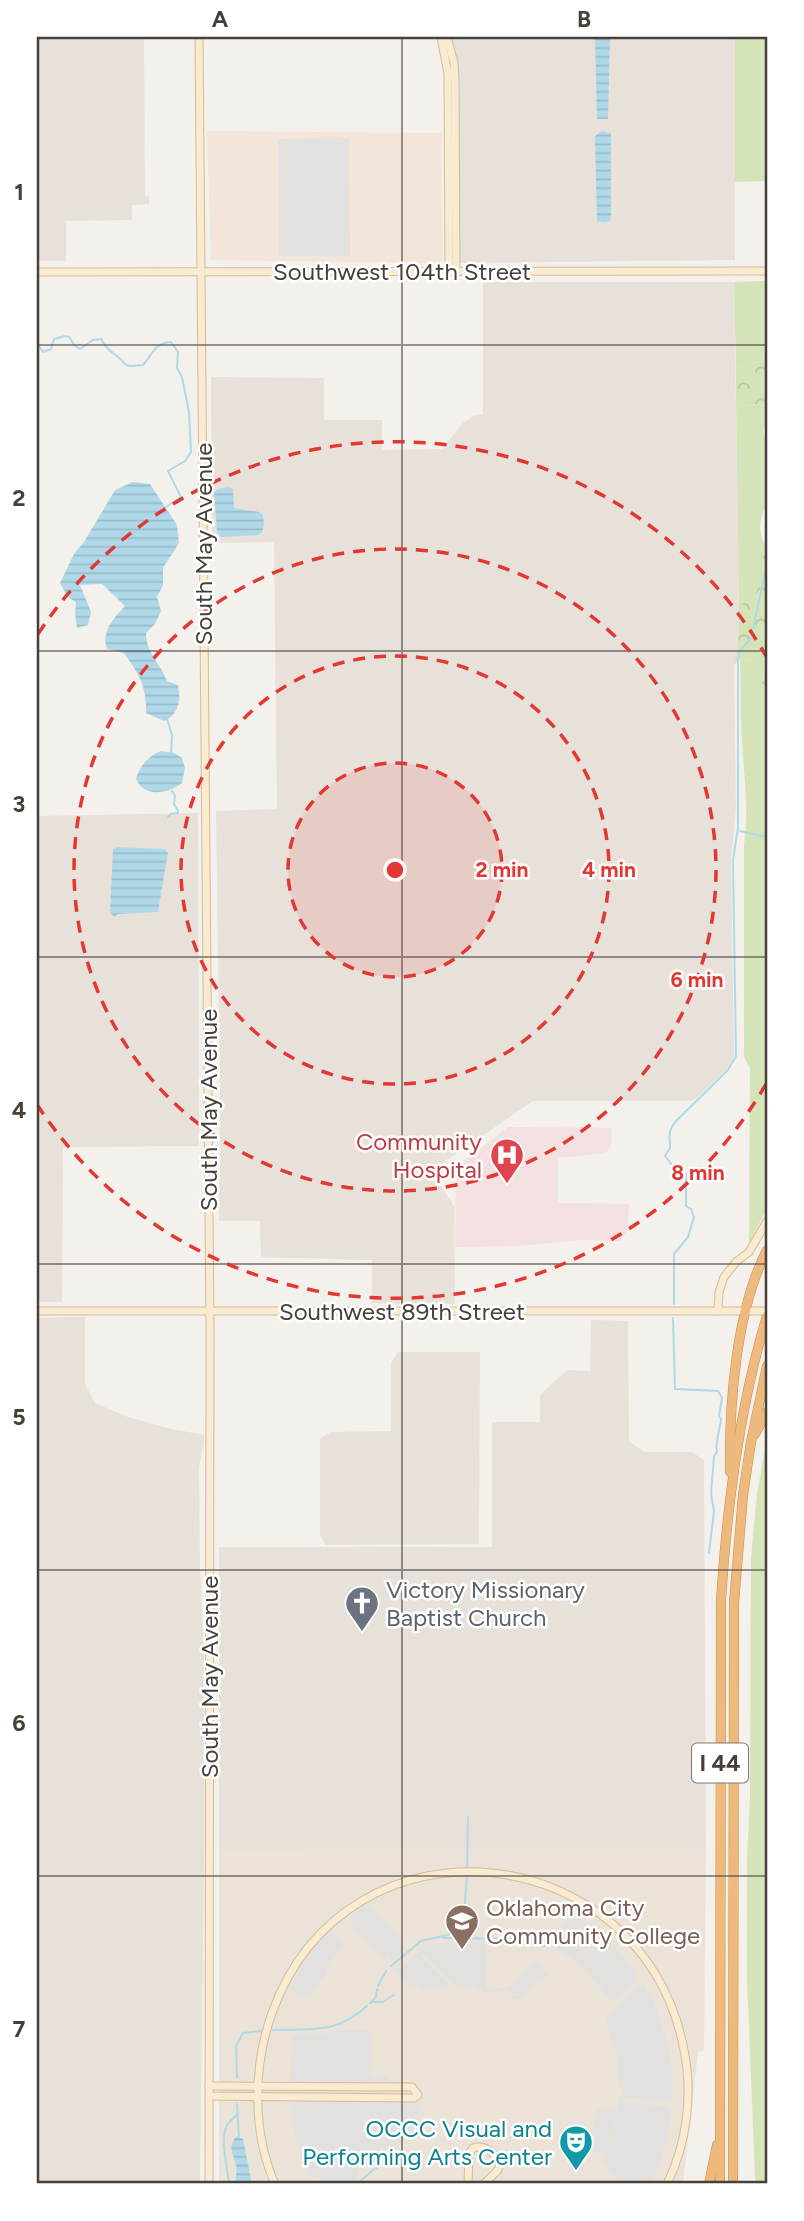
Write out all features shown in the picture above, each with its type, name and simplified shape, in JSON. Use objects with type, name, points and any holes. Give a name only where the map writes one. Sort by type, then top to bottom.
[{"type":"highway","points":[[730,1499],[730,1443],[738,1352],[745,1311],[767,1250]]},
{"type":"highway","name":"I 44","points":[[720,2184],[721,1600],[730,1499],[745,1408],[767,1314]]},
{"type":"highway","name":"I 44","points":[[733,2184],[734,1603],[751,1442],[767,1366]]},
{"type":"highway","points":[[751,1442],[767,1412]]},
{"type":"highway","points":[[733,2127],[740,2184]]},
{"type":"highway","points":[[709,2184],[720,2131]]},
{"type":"main road","name":"South May Avenue","points":[[199,37],[209,1310],[209,2184]]},
{"type":"main road","points":[[441,37],[448,74],[453,271]]},
{"type":"main road","points":[[447,37],[455,80],[453,271]]},
{"type":"main road","name":"Southwest 104th Street","points":[[37,272],[767,271]]},
{"type":"main road","points":[[718,1311],[719,1293],[724,1277],[737,1261],[749,1252],[767,1221]]},
{"type":"main road","name":"Southwest 89th Street","points":[[37,1311],[745,1311],[767,1314]]},
{"type":"main road","points":[[275,2184],[261,2137],[259,2086],[266,2034],[284,1985],[304,1953],[337,1918],[381,1891],[412,1879],[436,1874],[480,1871],[524,1878],[576,1899],[616,1927],[648,1963],[668,1999],[682,2038],[688,2088],[684,2136],[667,2184]]},
{"type":"main road","points":[[209,2085],[412,2087],[418,2095],[414,2098],[209,2096]]},
{"type":"main road","points":[[246,2086],[246,2097]]},
{"type":"main road","points":[[468,2184],[469,2152],[479,2146],[486,2148],[500,2164],[498,2170],[484,2184]]},
{"type":"shaded area","points":[[37,37],[144,37],[145,196],[149,196],[149,204],[132,205],[132,220],[66,221],[66,261],[37,261]]},
{"type":"shaded area","points":[[449,37],[735,37],[735,260],[459,263],[457,71]]},
{"type":"shaded area","points":[[207,131],[442,133],[441,263],[211,260]]},
{"type":"shaded area","points":[[349,138],[350,256],[279,256],[278,139]]},
{"type":"shaded area","points":[[483,282],[734,282],[739,608],[738,650],[734,665],[736,809],[731,862],[734,1053],[726,1070],[693,1101],[533,1101],[431,1171],[454,1206],[455,1304],[372,1303],[372,1260],[261,1257],[260,1221],[219,1221],[216,811],[277,809],[274,542],[212,543],[211,377],[324,378],[324,420],[382,420],[382,450],[442,449],[463,423],[475,415],[483,414]]},
{"type":"shaded area","points":[[198,813],[199,1146],[63,1147],[62,1302],[37,1302],[37,816]],"holes":[[[113,849],[165,850],[168,853],[158,911],[118,914]]]},
{"type":"shaded area","name":"Community Hospital","points":[[508,1127],[611,1128],[611,1146],[606,1153],[558,1158],[558,1203],[629,1204],[628,1230],[620,1241],[581,1240],[519,1246],[455,1247],[456,1167]]},
{"type":"shaded area","points":[[85,1317],[85,1384],[95,1403],[128,1417],[205,1435],[199,1468],[204,1656],[200,2184],[37,2184],[37,1318]]},
{"type":"shaded area","points":[[591,1320],[628,1321],[629,1441],[644,1452],[692,1452],[704,1460],[706,1849],[219,1850],[219,1547],[492,1547],[492,1422],[540,1422],[540,1395],[567,1370],[590,1371]]},
{"type":"shaded area","points":[[398,1352],[480,1352],[479,1544],[326,1545],[320,1534],[320,1438],[331,1432],[391,1431],[391,1363]]},
{"type":"shaded area","name":"Oklahoma City Community College","points":[[706,1849],[704,2051],[698,2052],[683,2184],[219,2184],[219,1850]]},
{"type":"shaded area","points":[[363,1905],[366,1908],[369,1905],[405,1942],[402,1944],[405,1948],[392,1961],[387,1956],[385,1960],[350,1925],[354,1922],[350,1918]]},
{"type":"shaded area","points":[[574,1914],[612,1944],[637,1974],[637,1979],[615,2002],[610,2000],[577,1962],[556,1947],[554,1942],[569,1916]]},
{"type":"shaded area","points":[[329,1931],[344,1945],[325,1968],[328,1970],[312,1994],[302,1998],[288,1990],[290,1985],[293,1987],[293,1982],[308,1956]]},
{"type":"shaded area","points":[[427,1943],[487,1944],[488,1989],[508,1987],[536,1960],[549,1975],[541,1982],[536,1978],[536,1983],[520,1999],[511,1999],[514,1994],[508,1991],[484,1993],[484,1989],[477,1989],[477,1986],[475,1988],[472,1985],[471,1989],[459,1989],[460,1986],[457,1988],[423,1954],[421,1956],[450,1985],[448,1989],[437,1989],[437,1985],[431,1989],[420,1989],[420,1985],[412,1988],[392,1967],[402,1968]]},
{"type":"shaded area","points":[[640,1985],[644,1985],[652,1999],[666,2036],[672,2070],[672,2098],[623,2098],[623,2103],[670,2106],[668,2108],[672,2109],[665,2146],[651,2184],[622,2184],[601,2163],[613,2136],[619,2098],[623,2097],[623,2087],[619,2087],[617,2057],[605,2019]]},
{"type":"shaded area","points":[[333,2030],[370,2030],[370,2076],[388,2076],[388,2080],[399,2080],[399,2084],[290,2083],[292,2036],[298,2033],[333,2033]]},
{"type":"shaded area","points":[[301,2100],[417,2102],[420,2132],[355,2166],[359,2175],[352,2184],[323,2184],[321,2179],[311,2180],[296,2139],[291,2104]]},
{"type":"shaded area","points":[[597,2108],[617,2108],[607,2151],[598,2154],[588,2144]]},
{"type":"green space","points":[[735,37],[767,37],[767,181],[735,182]]},
{"type":"green space","points":[[767,281],[767,348],[762,361],[736,367],[734,282]]},
{"type":"green space","points":[[767,348],[767,404],[765,407],[759,404],[743,406],[736,400],[736,367],[762,361]]},
{"type":"green space","points":[[736,400],[743,406],[759,404],[764,407],[767,404],[767,420],[763,431],[767,446],[767,505],[760,526],[767,546],[767,555],[763,554],[762,574],[752,605],[745,601],[739,608]]},
{"type":"green space","points":[[763,554],[767,555],[767,694],[761,687],[765,665],[761,644],[751,662],[742,658],[734,665],[738,650],[739,608],[745,601],[752,604],[762,574]]},
{"type":"green space","points":[[761,643],[765,664],[761,686],[767,694],[767,1209],[749,1243],[750,1068],[744,1057],[746,806],[740,660],[742,658],[751,662]]},
{"type":"green space","points":[[767,1437],[767,2184],[757,2184],[747,1979],[751,1558],[757,1494]]},
{"type":"water","points":[[595,37],[610,37],[608,119],[597,119]]},
{"type":"water","points":[[602,131],[611,133],[611,216],[610,221],[603,222],[597,221],[595,136]]},
{"type":"water","points":[[133,482],[150,484],[177,525],[179,543],[163,568],[163,585],[157,597],[161,611],[155,624],[146,633],[148,647],[167,681],[178,685],[178,706],[173,715],[164,721],[146,713],[141,681],[124,653],[107,649],[107,631],[125,606],[102,584],[80,585],[91,612],[88,625],[77,628],[76,602],[68,597],[60,583],[74,554],[115,490]]},
{"type":"water","points":[[228,487],[233,489],[234,508],[263,515],[263,529],[259,535],[221,537],[217,532],[214,492]]},
{"type":"water","points":[[161,751],[174,753],[182,758],[185,768],[182,783],[163,792],[150,792],[136,779],[145,762]]},
{"type":"water","points":[[113,849],[165,849],[168,853],[158,912],[118,914],[114,917],[110,912]]},
{"type":"water","points":[[237,2136],[243,2139],[252,2184],[235,2184],[236,2167],[231,2146]]},
{"type":"waterway","points":[[37,343],[43,352],[51,349],[54,339],[65,336],[80,349],[93,340],[101,339],[108,349],[132,366],[143,365],[157,347],[171,342],[178,352],[177,368],[182,377],[189,412],[191,452],[185,461],[168,471],[181,497],[163,509]]},
{"type":"waterway","points":[[674,1304],[674,1254],[688,1237],[694,1217],[691,1209],[686,1206],[686,1174],[675,1169],[665,1156],[670,1148],[670,1132],[675,1122],[728,1070],[736,1056],[733,860],[738,828],[738,660],[739,652],[751,638],[767,564]]},
{"type":"waterway","points":[[167,719],[172,735],[171,754]]},
{"type":"waterway","points":[[168,817],[178,813],[172,791]]},
{"type":"waterway","points":[[740,831],[767,837]]},
{"type":"waterway","points":[[673,1318],[675,1389],[718,1391],[722,1398],[717,1452],[714,1456],[711,1494],[714,1511],[709,1553]]},
{"type":"waterway","points":[[467,1871],[468,1817]]},
{"type":"waterway","points":[[391,1966],[421,1941],[448,1935],[456,1929],[464,1914],[467,1876]]},
{"type":"waterway","points":[[443,1938],[522,1939],[534,1945],[546,1946]]},
{"type":"waterway","points":[[378,1986],[386,1971]]},
{"type":"waterway","points":[[370,2003],[376,1997],[377,1989]]},
{"type":"waterway","points":[[371,2002],[383,2002],[394,1995]]},
{"type":"waterway","points":[[273,2030],[334,2026],[367,2006]]},
{"type":"waterway","points":[[237,2078],[236,2046],[243,2033],[261,2031]]},
{"type":"waterway","points":[[237,2104],[239,2137]]},
{"type":"waterway","points":[[229,2184],[224,2133],[227,2125],[237,2115]]},
{"type":"waterway","points":[[357,2184],[387,2162]]},
{"type":"place","name":"Community Hospital","points":[[507,1185]]},
{"type":"place","name":"Victory Missionary Baptist Church","points":[[362,1633]]},
{"type":"place","name":"Oklahoma City Community College","points":[[462,1951]]},
{"type":"place","name":"OCCC Visual and Performing Arts Center","points":[[576,2172]]}]
